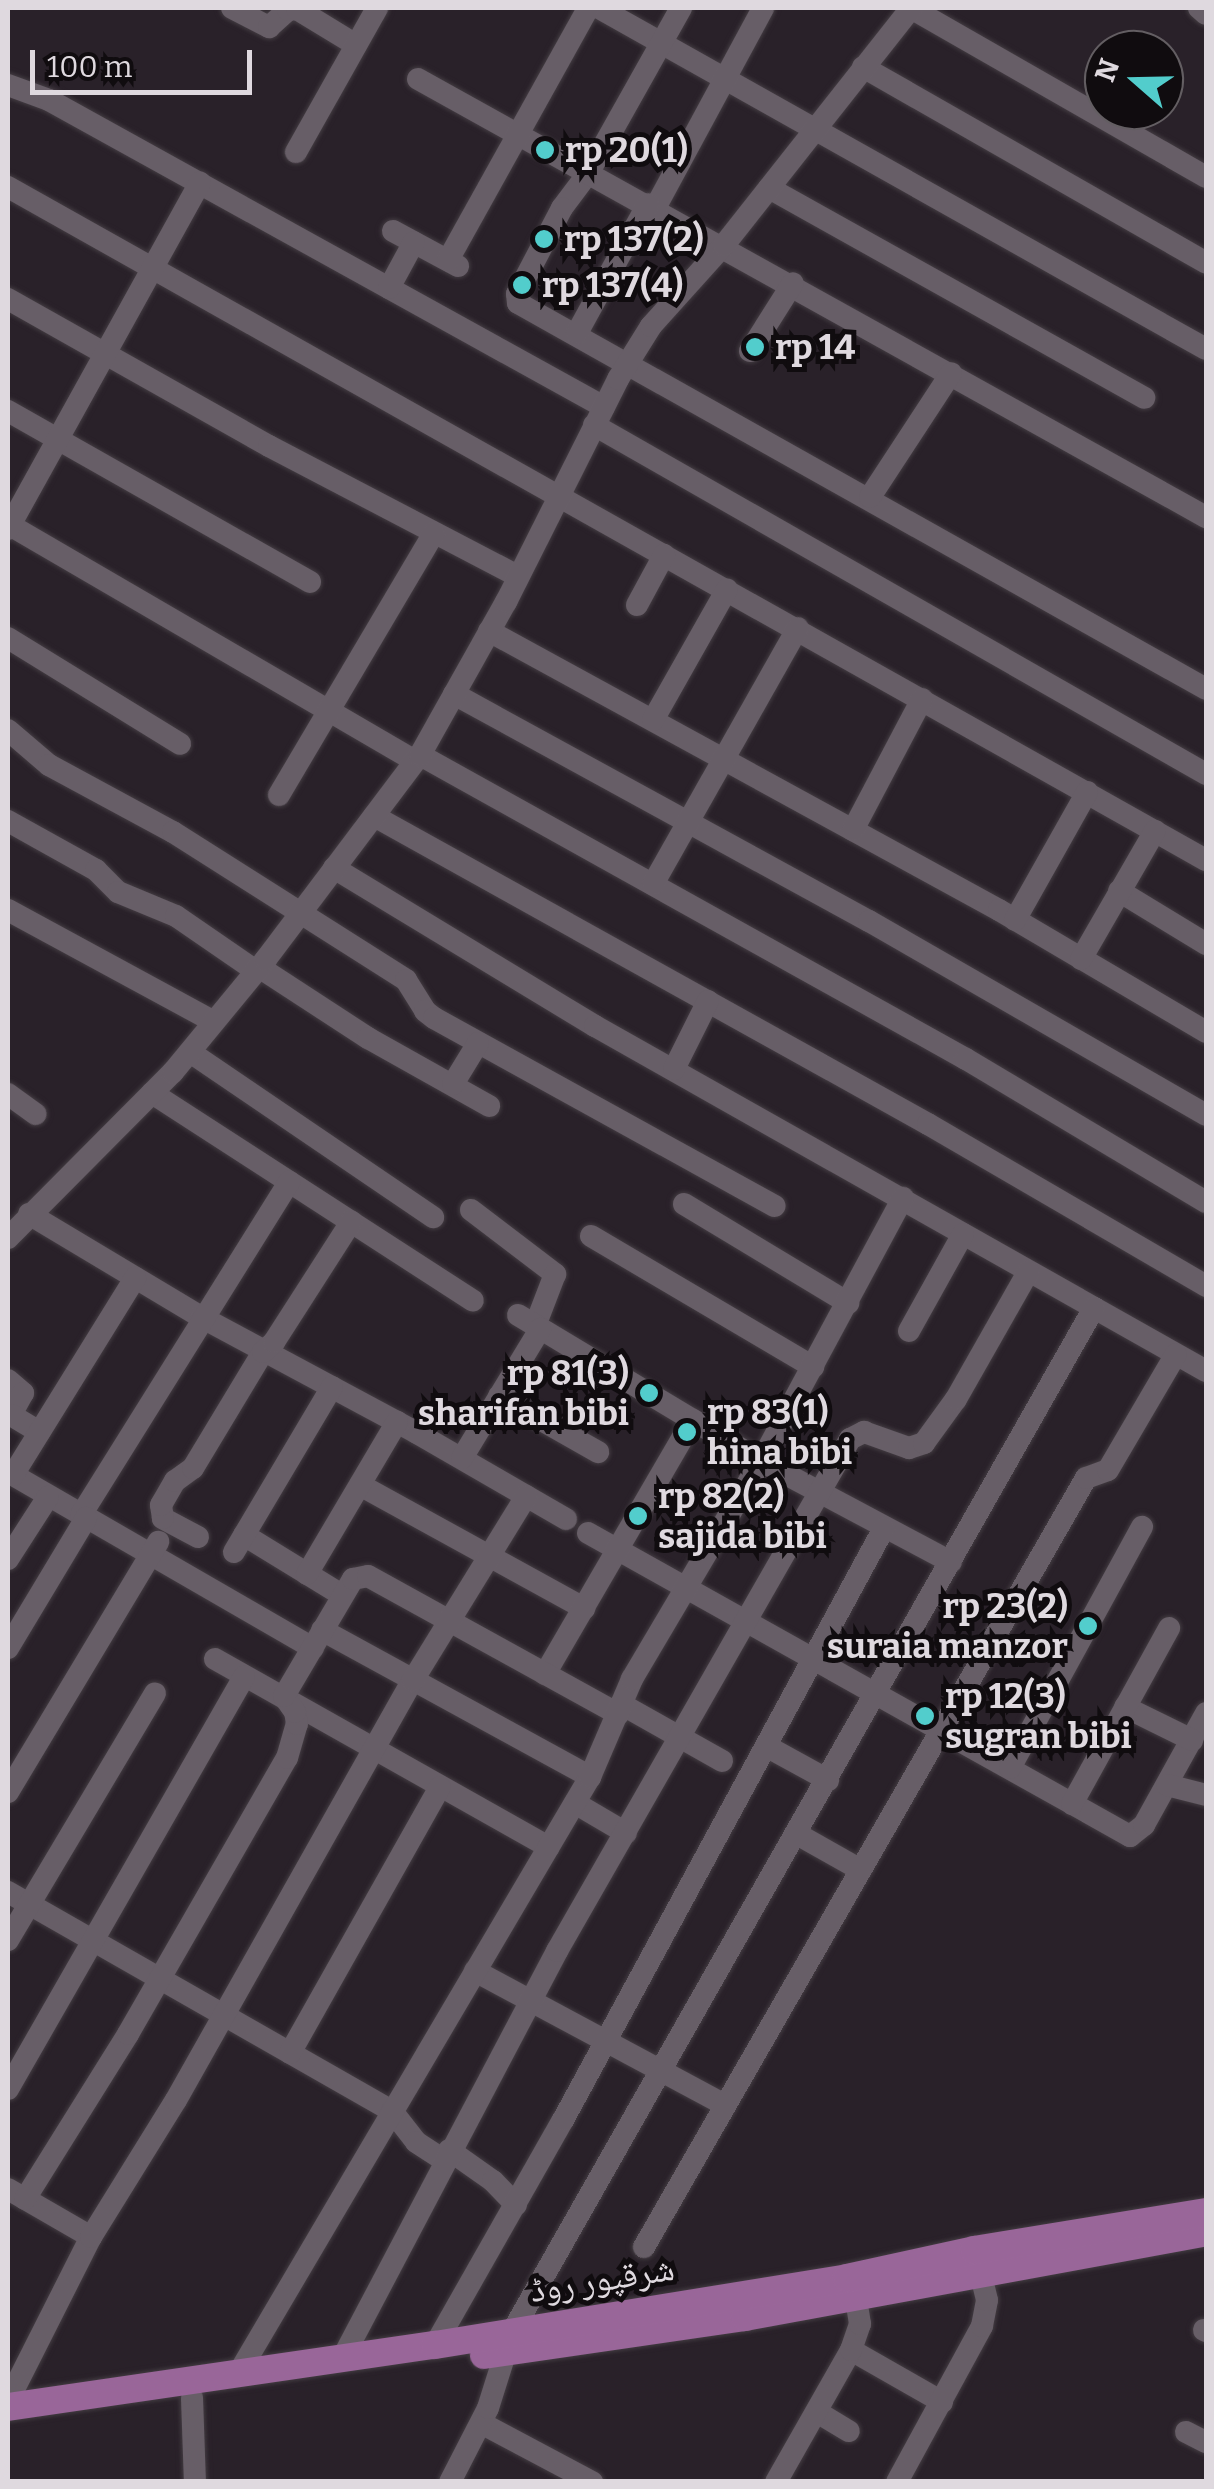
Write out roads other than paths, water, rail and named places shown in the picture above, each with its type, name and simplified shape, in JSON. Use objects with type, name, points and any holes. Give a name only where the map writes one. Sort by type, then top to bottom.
[{"type":"main road","name":"شرقپور روڈ","points":[[8,2404],[435,2345],[509,2342],[745,2317],[855,2294],[978,2260],[1206,2212]]},
{"type":"main road","name":"شرقپور روڈ","points":[[8,2426],[192,2398],[847,2278],[1206,2232]]},
{"type":"street","points":[[232,8],[268,27],[288,10],[297,8],[356,45]]},
{"type":"street","points":[[296,152],[377,8]]},
{"type":"street","points":[[393,231],[453,263],[517,133],[588,8]]},
{"type":"street","points":[[599,8],[1206,349]]},
{"type":"street","points":[[681,8],[589,172],[562,208],[516,297],[518,303],[629,361],[1206,689]]},
{"type":"street","points":[[577,333],[763,8]]},
{"type":"street","points":[[8,1238],[190,1052],[258,969],[417,758],[651,326],[724,245],[911,8],[1206,177]]},
{"type":"street","points":[[1199,8],[1206,14]]},
{"type":"street","points":[[863,68],[1206,263]]},
{"type":"street","points":[[418,79],[724,245],[1206,517]]},
{"type":"street","points":[[8,85],[49,100],[390,288],[599,416],[1206,774]]},
{"type":"street","points":[[200,183],[8,526],[330,712],[653,884],[966,1059],[1206,1202]]},
{"type":"street","points":[[8,187],[1206,860]]},
{"type":"street","points":[[769,188],[1144,398]]},
{"type":"street","points":[[390,288],[414,242]]},
{"type":"street","points":[[750,351],[793,284]]},
{"type":"street","points":[[8,299],[518,576]]},
{"type":"street","points":[[870,498],[951,373]]},
{"type":"street","points":[[8,411],[310,582]]},
{"type":"street","points":[[280,795],[434,533]]},
{"type":"street","points":[[636,605],[664,556]]},
{"type":"street","points":[[653,720],[726,590]]},
{"type":"street","points":[[653,884],[798,628]]},
{"type":"street","points":[[489,631],[1016,920],[1206,1032]]},
{"type":"street","points":[[8,638],[180,744]]},
{"type":"street","points":[[454,694],[1206,1115]]},
{"type":"street","points":[[853,830],[922,700]]},
{"type":"street","points":[[8,730],[50,764],[173,832],[406,980],[424,1011],[774,1206]]},
{"type":"street","points":[[1016,920],[1087,792]]},
{"type":"street","points":[[374,816],[1206,1286]]},
{"type":"street","points":[[8,820],[96,870],[118,892],[176,916],[368,1038],[489,1106]]},
{"type":"street","points":[[1081,959],[1154,830]]},
{"type":"street","points":[[334,868],[674,1069],[1206,1371]]},
{"type":"street","points":[[1119,891],[1206,944]]},
{"type":"street","points":[[8,910],[214,1022]]},
{"type":"street","points":[[674,1069],[708,1002]]},
{"type":"street","points":[[454,1084],[478,1044]]},
{"type":"street","points":[[190,1052],[433,1217]]},
{"type":"street","points":[[152,1093],[473,1301]]},
{"type":"street","points":[[8,1094],[36,1114]]},
{"type":"street","points":[[8,1648],[201,1317],[289,1182]]},
{"type":"street","points":[[238,2374],[590,1777],[620,1709],[686,1587],[761,1462],[903,1198]]},
{"type":"street","points":[[684,1204],[848,1303]]},
{"type":"street","points":[[462,1458],[499,1396],[554,1274],[471,1210]]},
{"type":"street","points":[[29,1214],[201,1317],[398,1422],[566,1519]]},
{"type":"street","points":[[198,1538],[160,1512],[170,1488],[193,1468],[263,1352],[274,1342],[351,1222]]},
{"type":"street","points":[[908,1331],[963,1234]]},
{"type":"street","points":[[591,1236],[813,1367]]},
{"type":"street","points":[[342,2360],[530,2001],[819,1492],[858,1432],[877,1433],[909,1448],[924,1443],[950,1408],[1028,1272]]},
{"type":"street","points":[[135,1278],[10,1473],[152,1553],[318,1639],[413,1680],[590,1777]]},
{"type":"street","points":[[450,2482],[481,2423],[509,2342],[1094,1308]]},
{"type":"street","points":[[531,1323],[761,1462],[950,1562]]},
{"type":"street","points":[[644,2247],[1086,1478],[1108,1470],[1176,1354]]},
{"type":"street","points":[[8,1380],[23,1392],[10,1414],[39,1432]]},
{"type":"street","points":[[332,1387],[239,1544],[307,1574],[342,1595]]},
{"type":"street","points":[[499,1396],[598,1452]]},
{"type":"street","points":[[545,1674],[694,1420]]},
{"type":"street","points":[[307,1574],[398,1422]]},
{"type":"street","points":[[360,1485],[584,1608]]},
{"type":"street","points":[[8,2404],[91,2238],[224,2016],[413,1680],[526,1496]]},
{"type":"street","points":[[8,1559],[48,1497]]},
{"type":"street","points":[[8,1792],[170,1522]]},
{"type":"street","points":[[1010,1768],[1142,1527]]},
{"type":"street","points":[[435,2345],[516,2205],[884,1528]]},
{"type":"street","points":[[588,1533],[1134,1836],[1206,1714]]},
{"type":"street","points":[[284,1696],[342,1595],[354,1579],[364,1574],[545,1674],[722,1761]]},
{"type":"street","points":[[1072,1804],[1169,1628]]},
{"type":"street","points":[[215,1659],[549,1847]]},
{"type":"street","points":[[8,2089],[244,1677]]},
{"type":"street","points":[[8,1940],[18,1898],[155,1693]]},
{"type":"street","points":[[91,2238],[16,2194],[161,1980],[287,1758],[297,1724],[296,1712],[284,1696]]},
{"type":"street","points":[[1125,1707],[1192,1740]]},
{"type":"street","points":[[766,1746],[828,1780]]},
{"type":"street","points":[[1167,1785],[1206,1795]]},
{"type":"street","points":[[290,2053],[440,1787]]},
{"type":"street","points":[[575,1803],[626,1834]]},
{"type":"street","points":[[797,1834],[861,1870]]},
{"type":"street","points":[[18,1898],[392,2111],[416,2142],[493,2181],[516,2205]]},
{"type":"street","points":[[475,1972],[726,2105]]},
{"type":"street","points":[[897,2482],[982,2326],[987,2300],[978,2260]]},
{"type":"street","points":[[777,2481],[851,2350],[860,2324],[855,2294]]},
{"type":"street","points":[[851,2350],[942,2402]]},
{"type":"street","points":[[192,2398],[195,2482]]},
{"type":"street","points":[[817,2412],[849,2432]]},
{"type":"street","points":[[481,2423],[592,2482]]},
{"type":"place","name":"rp 20(1)","points":[[545,150]]},
{"type":"place","name":"rp 137(2)","points":[[544,239]]},
{"type":"place","name":"rp 137(4)","points":[[522,285]]},
{"type":"place","name":"rp 14","points":[[755,347]]},
{"type":"place","name":"rp 81(3) sharifan bibi","points":[[649,1393]]},
{"type":"place","name":"rp 83(1) hina bibi","points":[[687,1432]]},
{"type":"place","name":"rp 82(2) sajida bibi","points":[[638,1516]]},
{"type":"place","name":"rp 23(2) suraia manzor","points":[[1088,1626]]},
{"type":"place","name":"rp 12(3) sugran bibi","points":[[925,1716]]}]
